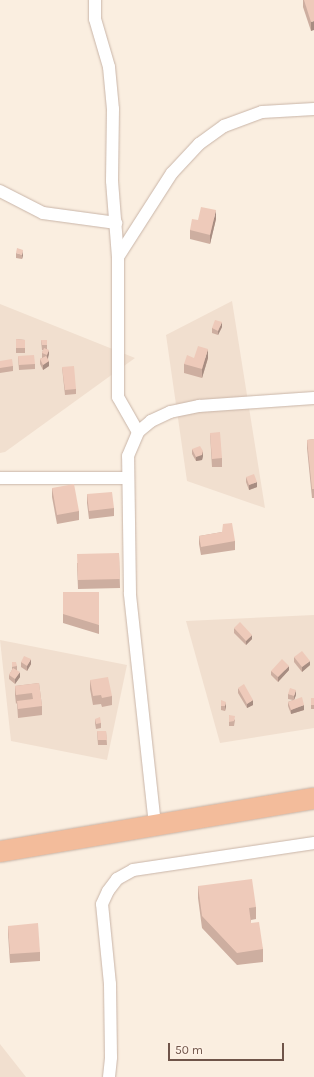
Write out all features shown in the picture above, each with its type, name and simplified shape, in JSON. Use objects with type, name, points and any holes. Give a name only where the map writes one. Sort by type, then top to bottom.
[{"type":"highway","points":[[0,851],[314,798]]},
{"type":"street","points":[[95,0],[95,20],[109,66],[113,109],[112,181],[118,257],[118,397],[138,432]]},
{"type":"street","points":[[118,257],[172,173],[200,144],[224,126],[262,112],[314,109]]},
{"type":"street","points":[[0,191],[43,213],[116,223]]},
{"type":"street","points":[[155,825],[130,593],[128,456],[138,432],[151,421],[170,412],[199,406],[314,398]]},
{"type":"street","points":[[0,478],[128,478]]},
{"type":"street","points":[[109,1077],[111,1057],[110,984],[102,904],[108,890],[117,879],[133,870],[314,843]]},
{"type":"shaded area","points":[[232,301],[265,508],[187,481],[166,335]]},
{"type":"shaded area","points":[[0,304],[135,358],[5,452],[0,453]]},
{"type":"shaded area","points":[[314,615],[314,728],[220,743],[186,621]]},
{"type":"shaded area","points":[[0,640],[127,665],[107,760],[11,741]]},
{"type":"shaded area","points":[[0,1044],[26,1077],[0,1077]]},
{"type":"building","points":[[304,0],[314,0],[314,21],[311,22]]},
{"type":"building","points":[[201,207],[216,210],[210,235],[190,230],[192,219],[198,220]]},
{"type":"building","points":[[17,248],[23,250],[22,255],[16,253]]},
{"type":"building","points":[[215,320],[222,322],[218,331],[212,328]]},
{"type":"building","points":[[16,339],[25,340],[25,348],[16,348]]},
{"type":"building","points":[[41,340],[47,340],[47,345],[42,345]]},
{"type":"building","points":[[198,346],[208,349],[202,369],[184,364],[187,355],[194,358]]},
{"type":"building","points":[[44,348],[49,350],[47,355],[42,353]]},
{"type":"building","points":[[34,355],[35,364],[19,365],[18,356]]},
{"type":"building","points":[[46,356],[49,361],[43,365],[40,359]]},
{"type":"building","points":[[12,359],[13,366],[0,368],[0,361]]},
{"type":"building","points":[[74,366],[76,389],[65,390],[62,367]]},
{"type":"building","points":[[220,432],[222,458],[212,459],[210,433]]},
{"type":"building","points":[[314,439],[314,489],[312,489],[307,440]]},
{"type":"building","points":[[200,446],[203,451],[202,455],[196,457],[192,449]]},
{"type":"building","points":[[254,474],[257,482],[249,485],[246,477]]},
{"type":"building","points":[[74,484],[79,511],[57,515],[52,488]]},
{"type":"building","points":[[112,492],[114,508],[89,511],[87,494]]},
{"type":"building","points":[[232,523],[235,541],[201,547],[199,536],[222,532],[223,524]]},
{"type":"building","points":[[119,553],[120,579],[78,580],[77,554]]},
{"type":"building","points":[[63,592],[99,592],[99,625],[63,614]]},
{"type":"building","points":[[240,622],[252,635],[246,641],[234,628]]},
{"type":"building","points":[[302,651],[310,661],[302,667],[294,657]]},
{"type":"building","points":[[24,656],[31,659],[27,666],[21,662]]},
{"type":"building","points":[[282,659],[289,666],[278,677],[271,671]]},
{"type":"building","points":[[12,662],[16,662],[17,666],[12,667]]},
{"type":"building","points":[[13,668],[20,672],[15,679],[9,675]]},
{"type":"building","points":[[108,677],[112,696],[102,698],[101,695],[93,696],[90,680]]},
{"type":"building","points":[[39,683],[42,706],[18,709],[17,701],[33,699],[32,693],[16,695],[15,686]]},
{"type":"building","points":[[244,684],[253,700],[247,704],[238,688]]},
{"type":"building","points":[[290,688],[296,690],[294,696],[288,694]]},
{"type":"building","points":[[302,697],[304,705],[291,710],[288,702]]},
{"type":"building","points":[[311,698],[314,698],[314,705],[311,705]]},
{"type":"building","points":[[221,700],[226,702],[225,706],[221,706]]},
{"type":"building","points":[[229,715],[235,716],[234,721],[229,722]]},
{"type":"building","points":[[100,717],[101,723],[96,724],[95,719]]},
{"type":"building","points":[[97,731],[106,731],[107,740],[98,740]]},
{"type":"building","points":[[252,879],[256,907],[249,908],[251,923],[259,922],[263,949],[237,953],[202,916],[198,886]]},
{"type":"building","points":[[38,923],[40,952],[10,954],[8,926]]}]
